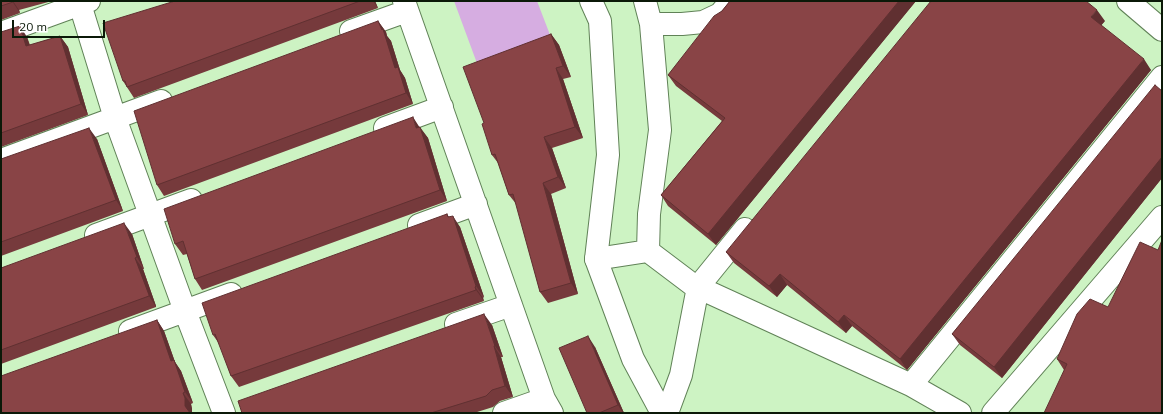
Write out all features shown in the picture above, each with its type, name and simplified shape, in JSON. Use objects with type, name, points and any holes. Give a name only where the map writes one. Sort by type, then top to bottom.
[{"type":"street","points":[[591,1],[600,21],[608,155],[596,259],[633,359],[662,413]]},
{"type":"street","points":[[645,1],[651,24],[660,130],[649,214],[648,250]]},
{"type":"street","points":[[651,24],[703,22],[720,14],[731,1]]},
{"type":"street","points":[[1128,1],[1162,30]]},
{"type":"street","points":[[1,33],[83,2],[115,118],[222,408]]},
{"type":"street","points":[[332,38],[406,6],[548,406],[504,413]]},
{"type":"street","points":[[911,385],[1162,77]]},
{"type":"street","points":[[1,160],[182,93]]},
{"type":"street","points":[[367,135],[442,107]]},
{"type":"street","points":[[76,242],[211,193]]},
{"type":"street","points":[[401,232],[476,204]]},
{"type":"street","points":[[667,413],[681,375],[698,287],[758,214]]},
{"type":"street","points":[[993,413],[1162,217]]},
{"type":"street","points":[[596,259],[648,250],[698,287],[911,385],[960,413]]},
{"type":"street","points":[[112,337],[252,286]]},
{"type":"street","points":[[437,331],[511,305]]},
{"type":"shaded area","points":[[454,1],[537,1],[552,40],[478,66]]},
{"type":"building","points":[[1,1],[12,1],[13,2],[1,6]]},
{"type":"building","points":[[175,1],[360,1],[127,87],[125,81],[123,81],[103,23]]},
{"type":"building","points":[[730,1],[899,1],[708,234],[661,195],[725,118],[668,75],[714,16],[722,11]]},
{"type":"building","points":[[931,1],[1086,1],[1097,10],[1091,17],[1144,59],[900,359],[844,315],[838,322],[780,274],[769,286],[726,252]]},
{"type":"building","points":[[378,21],[382,30],[383,29],[395,68],[398,67],[406,93],[157,185],[134,111]]},
{"type":"building","points":[[20,26],[26,46],[60,36],[81,104],[1,133],[1,32]]},
{"type":"building","points":[[551,34],[563,66],[556,68],[575,127],[544,137],[558,177],[543,183],[571,283],[540,292],[513,194],[509,195],[495,154],[492,155],[482,124],[484,123],[463,67]]},
{"type":"building","points":[[1155,85],[1162,91],[1162,157],[994,367],[952,334]]},
{"type":"building","points":[[413,117],[416,128],[420,127],[440,190],[195,279],[183,241],[175,244],[164,209]]},
{"type":"building","points":[[89,128],[116,200],[1,242],[1,159]]},
{"type":"building","points":[[447,214],[448,217],[453,216],[476,290],[231,376],[215,334],[213,335],[202,303]]},
{"type":"building","points":[[124,223],[137,257],[135,258],[149,296],[1,350],[1,268]]},
{"type":"building","points":[[1162,240],[1162,413],[1044,413],[1067,364],[1057,359],[1077,314],[1090,299],[1108,307],[1140,242],[1158,250]]},
{"type":"building","points":[[484,314],[495,346],[505,386],[492,390],[486,396],[431,413],[242,413],[238,401]]},
{"type":"building","points":[[157,320],[171,361],[174,360],[185,392],[183,393],[185,398],[185,406],[190,413],[1,413],[1,376]]},
{"type":"building","points":[[588,336],[618,405],[599,413],[587,413],[559,348]]}]
